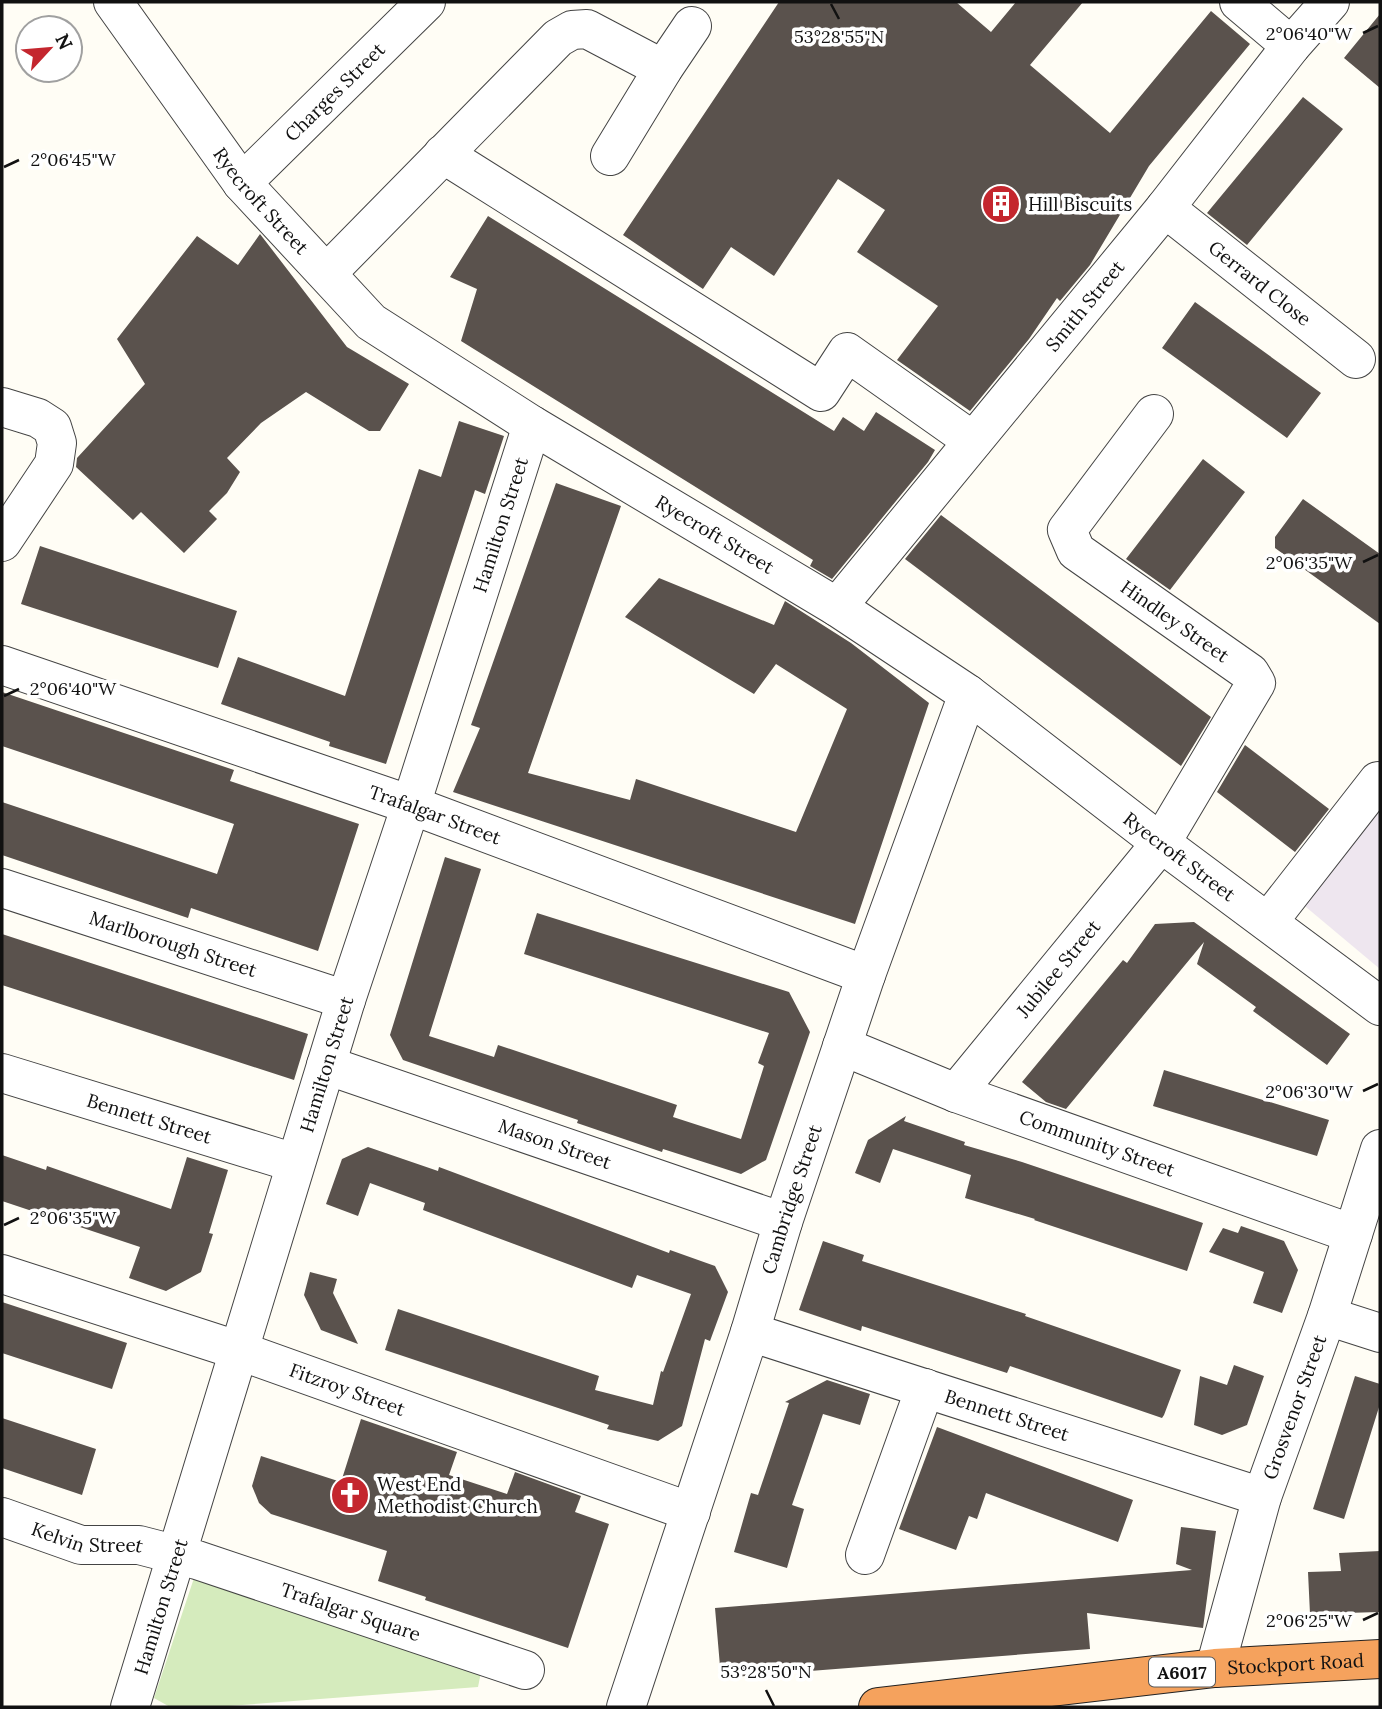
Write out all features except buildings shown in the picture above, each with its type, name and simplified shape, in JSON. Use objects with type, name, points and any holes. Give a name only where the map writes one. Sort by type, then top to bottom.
[{"type":"highway","name":"Stockport Road","points":[[878,1707],[984,1701],[1214,1668],[1380,1659]]},
{"type":"street","name":"Ryecroft Street","points":[[113,2],[242,183],[372,321],[532,425],[836,607],[968,694],[1161,843],[1380,1006]]},
{"type":"street","name":"Charges Street","points":[[242,183],[426,2]]},
{"type":"street","points":[[1239,2],[1291,46]]},
{"type":"street","name":"Smith Street","points":[[836,607],[1165,208],[1291,46],[1330,2]]},
{"type":"street","points":[[610,156],[692,26]]},
{"type":"street","points":[[327,273],[558,38],[572,30],[587,29],[663,69]]},
{"type":"street","points":[[443,154],[821,391],[847,352],[973,441]]},
{"type":"street","name":"Gerrard Close","points":[[1165,208],[1356,359]]},
{"type":"street","points":[[2,407],[37,418],[52,427],[57,443],[54,464],[2,542]]},
{"type":"street","name":"Hindley Street","points":[[1154,414],[1067,530],[1076,551],[1250,674],[1256,683],[1161,843]]},
{"type":"street","name":"Hamilton Street","points":[[130,1707],[346,1000],[532,425]]},
{"type":"street","name":"Trafalgar Street","points":[[2,665],[411,805],[866,975]]},
{"type":"street","name":"Cambridge Street","points":[[626,1707],[842,1046],[968,694]]},
{"type":"street","points":[[1268,922],[1378,781]]},
{"type":"street","name":"Jubilee Street","points":[[956,1093],[1161,843]]},
{"type":"street","name":"Marlborough Street","points":[[2,888],[346,1000]]},
{"type":"street","name":"Community Street","points":[[842,1046],[956,1093],[1353,1234]]},
{"type":"street","name":"Mason Street","points":[[326,1065],[783,1222]]},
{"type":"street","name":"Bennett Street","points":[[2,1073],[295,1163]]},
{"type":"street","name":"Grosvenor Street","points":[[1214,1668],[1262,1497],[1327,1316],[1380,1149]]},
{"type":"street","name":"Fitzroy Street","points":[[2,1274],[240,1351],[691,1511]]},
{"type":"street","points":[[1327,1316],[1380,1333]]},
{"type":"street","name":"Bennett Street","points":[[750,1332],[1262,1497]]},
{"type":"street","points":[[865,1555],[925,1388]]},
{"type":"street","name":"Kelvin Street","points":[[2,1517],[81,1545],[139,1545],[176,1555]]},
{"type":"street","name":"Trafalgar Square","points":[[176,1555],[525,1670]]},
{"type":"shaded area","points":[[1380,802],[1380,969],[1300,902]]},
{"type":"green space","points":[[195,1575],[481,1672],[478,1687],[215,1707],[170,1707],[154,1698]]},
{"type":"place","name":"Hill Biscuits","points":[[1001,204]]},
{"type":"place","name":"West End Methodist Church","points":[[350,1495]]}]
